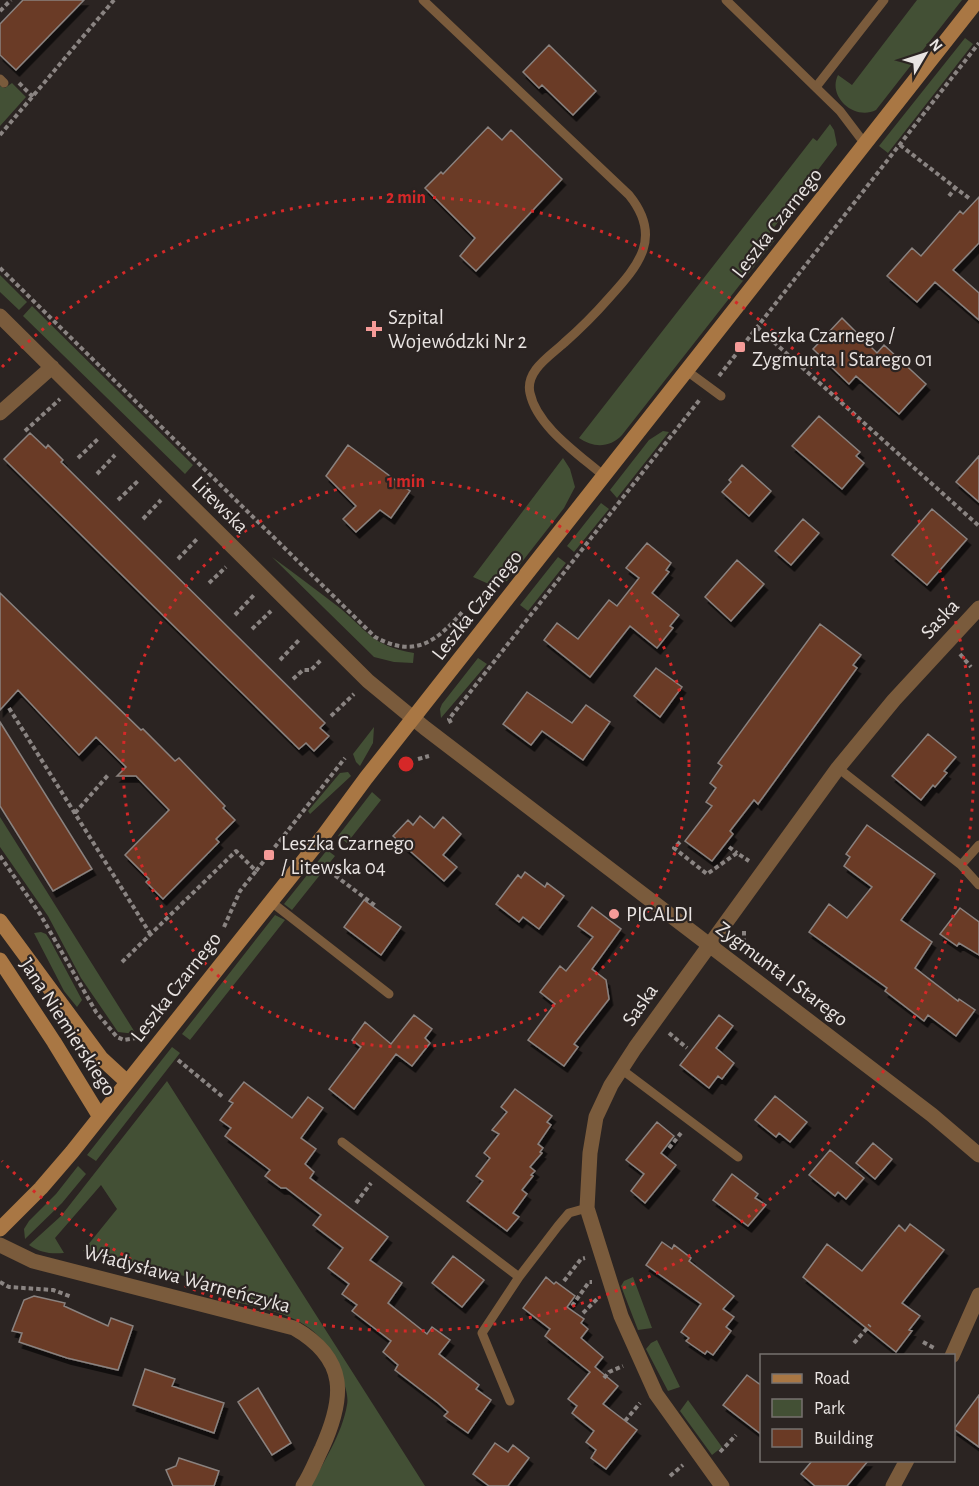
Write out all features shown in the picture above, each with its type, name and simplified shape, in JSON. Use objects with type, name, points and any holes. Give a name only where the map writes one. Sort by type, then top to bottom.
[{"type":"street","name":"Leszka Czarnego","points":[[0,1229],[46,1183],[100,1117],[978,0]]},
{"type":"street","name":"Litewska","points":[[0,316],[368,681],[414,719]]},
{"type":"street","points":[[0,413],[52,367]]},
{"type":"street","name":"Saska","points":[[722,1486],[656,1394],[621,1316],[587,1208],[590,1153],[596,1117],[621,1069],[838,768],[894,700],[979,608]]},
{"type":"street","name":"Zygmunta I Starego","points":[[414,719],[932,1115],[979,1155]]},
{"type":"street","name":"Jana Niemierskiego","points":[[0,921],[101,1058],[127,1082]]},
{"type":"street","name":"Jana Niemierskiego","points":[[0,960],[100,1117]]},
{"type":"street","name":"Władysława Warneńczyka","points":[[0,1245],[33,1261],[294,1328],[313,1339],[326,1353],[334,1369],[338,1398],[334,1420],[303,1486]]},
{"type":"street","points":[[953,1354],[979,1295]]},
{"type":"street","points":[[893,1486],[906,1462]]},
{"type":"lane","points":[[423,0],[629,195],[642,214],[644,250],[634,271],[585,324],[536,367],[529,383],[529,391],[536,410],[545,423],[605,477]]},
{"type":"lane","points":[[726,0],[840,111],[865,144]]},
{"type":"lane","points":[[816,87],[884,0]]},
{"type":"lane","points":[[687,371],[721,396]]},
{"type":"lane","points":[[838,768],[962,865],[979,885]]},
{"type":"lane","points":[[962,865],[979,845]]},
{"type":"lane","points":[[270,901],[389,994]]},
{"type":"lane","points":[[621,1069],[738,1157]]},
{"type":"lane","points":[[342,1142],[519,1277]]},
{"type":"lane","points":[[510,1401],[482,1333],[519,1277],[569,1213],[587,1208]]},
{"type":"path","points":[[0,11],[11,0]]},
{"type":"path","points":[[0,135],[114,0]]},
{"type":"path","points":[[455,729],[449,719],[979,43]]},
{"type":"path","points":[[900,144],[970,200]]},
{"type":"path","points":[[949,196],[956,187]]},
{"type":"path","points":[[802,225],[822,242]]},
{"type":"path","points":[[0,268],[375,637],[399,646],[423,645],[445,632],[464,610]]},
{"type":"path","points":[[758,327],[979,526]]},
{"type":"path","points":[[25,431],[73,388]]},
{"type":"path","points":[[78,458],[111,426]]},
{"type":"path","points":[[97,474],[128,442]]},
{"type":"path","points":[[118,500],[152,467]]},
{"type":"path","points":[[143,519],[173,488]]},
{"type":"path","points":[[178,559],[211,525]]},
{"type":"path","points":[[235,615],[267,581]]},
{"type":"path","points":[[252,629],[284,598]]},
{"type":"path","points":[[280,660],[313,627]]},
{"type":"path","points":[[293,679],[303,670],[311,669],[333,646]]},
{"type":"path","points":[[331,716],[368,681]]},
{"type":"path","points":[[9,708],[151,935]]},
{"type":"path","points":[[122,962],[236,851],[256,871],[345,758]]},
{"type":"path","points":[[75,813],[109,774]]},
{"type":"path","points":[[680,842],[674,848],[707,874],[737,853]]},
{"type":"path","points":[[729,847],[753,864]]},
{"type":"path","points":[[0,856],[40,914],[96,1012],[117,1037],[132,1040],[142,1035]]},
{"type":"path","points":[[329,871],[377,907]]},
{"type":"path","points":[[178,1060],[223,1097]]},
{"type":"path","points":[[356,1203],[380,1171]]},
{"type":"path","points":[[564,1281],[581,1259],[587,1257]]},
{"type":"path","points":[[572,1306],[589,1282],[594,1281]]},
{"type":"path","points":[[0,1282],[9,1287],[53,1290],[72,1297]]},
{"type":"path","points":[[583,1313],[594,1300],[600,1298]]},
{"type":"path","points":[[854,1343],[870,1325]]},
{"type":"path","points":[[604,1378],[609,1372],[627,1364]]},
{"type":"path","points":[[625,1420],[645,1400]]},
{"type":"path","points":[[670,1476],[688,1461]]},
{"type":"green space","points":[[917,0],[962,0],[876,110],[868,113],[852,110],[845,105],[836,91],[838,75],[852,85]]},
{"type":"green space","points":[[965,38],[973,44],[888,153],[879,146]]},
{"type":"green space","points":[[12,83],[26,97],[0,126],[0,86],[5,88]]},
{"type":"green space","points":[[830,124],[834,130],[837,145],[769,234],[775,240],[622,435],[612,442],[601,445],[590,444],[579,438],[813,138],[817,141]]},
{"type":"green space","points":[[0,275],[27,302],[19,310],[0,292]]},
{"type":"green space","points":[[32,306],[193,465],[185,474],[23,316]]},
{"type":"green space","points":[[663,431],[669,432],[617,498],[610,490],[649,440]]},
{"type":"green space","points":[[563,458],[570,469],[575,487],[564,508],[507,581],[491,585],[473,577]]},
{"type":"green space","points":[[601,503],[609,509],[574,552],[567,546]]},
{"type":"green space","points":[[272,557],[336,605],[378,641],[399,650],[414,653],[413,663],[394,662],[374,657]]},
{"type":"green space","points":[[558,557],[566,563],[528,611],[520,605]]},
{"type":"green space","points":[[478,658],[487,664],[441,718],[442,704]]},
{"type":"green space","points":[[374,727],[373,743],[360,766],[353,754]]},
{"type":"green space","points":[[348,772],[351,776],[310,814],[308,811],[340,773]]},
{"type":"green space","points":[[372,792],[381,800],[347,843],[338,836]]},
{"type":"green space","points":[[0,817],[136,1034],[118,1032],[81,978],[48,916],[0,847]]},
{"type":"green space","points":[[327,850],[335,856],[292,910],[284,904]]},
{"type":"green space","points":[[275,915],[285,920],[190,1040],[182,1034]]},
{"type":"green space","points":[[34,933],[46,934],[50,940],[82,1000],[77,1007],[64,991]]},
{"type":"green space","points":[[172,1047],[180,1053],[96,1161],[87,1155]]},
{"type":"green space","points":[[167,1081],[425,1486],[311,1486],[337,1437],[345,1416],[346,1390],[333,1355],[323,1341],[299,1321],[232,1301],[233,1288],[83,1251],[117,1209],[101,1185],[55,1238],[64,1253],[46,1252],[29,1245],[61,1216]]},
{"type":"green space","points":[[78,1166],[86,1174],[62,1203],[25,1239],[24,1229],[29,1221],[56,1194]]},
{"type":"green space","points":[[633,1277],[652,1328],[638,1330],[621,1286],[624,1281]]},
{"type":"green space","points":[[657,1340],[680,1387],[668,1391],[646,1349]]},
{"type":"green space","points":[[688,1400],[722,1447],[712,1455],[680,1411]]},
{"type":"building","points":[[23,0],[84,0],[16,70],[0,55],[0,24]]},
{"type":"building","points":[[549,45],[596,91],[573,115],[542,85],[539,88],[523,72]]},
{"type":"building","points":[[488,127],[502,140],[511,130],[562,179],[476,271],[460,256],[475,238],[425,188],[441,172],[443,174]]},
{"type":"building","points":[[979,197],[979,243],[953,270],[979,293],[979,320],[935,282],[917,302],[887,276],[912,248],[921,256],[960,211],[963,214]]},
{"type":"building","points":[[842,318],[877,353],[884,345],[926,384],[899,414],[856,376],[849,384],[813,349]]},
{"type":"building","points":[[819,416],[860,452],[856,456],[864,463],[842,489],[792,446]]},
{"type":"building","points":[[30,433],[46,448],[48,445],[63,460],[61,462],[325,723],[320,728],[329,736],[314,751],[306,743],[299,749],[4,459]]},
{"type":"building","points":[[348,445],[410,491],[391,518],[380,510],[356,532],[343,519],[356,506],[326,476]]},
{"type":"building","points":[[979,456],[979,502],[956,482]]},
{"type":"building","points":[[742,465],[771,491],[749,516],[722,492]]},
{"type":"building","points":[[932,509],[967,539],[927,585],[892,555]]},
{"type":"building","points":[[803,519],[819,533],[791,565],[775,551]]},
{"type":"building","points":[[647,543],[671,563],[666,570],[669,572],[652,593],[679,615],[670,626],[673,628],[657,648],[630,626],[590,677],[544,640],[557,623],[578,639],[609,600],[617,606],[639,578],[626,568]]},
{"type":"building","points":[[737,560],[764,584],[731,621],[705,597]]},
{"type":"building","points":[[0,593],[141,730],[143,729],[175,761],[179,758],[225,806],[223,808],[235,820],[216,839],[219,842],[163,899],[146,882],[149,879],[125,855],[169,810],[136,776],[117,776],[126,767],[96,737],[79,755],[18,690],[0,710]]},
{"type":"building","points":[[820,624],[861,655],[853,665],[857,668],[758,804],[754,800],[730,831],[733,834],[712,861],[685,841],[712,806],[706,802],[716,788],[710,783],[722,766],[718,763]]},
{"type":"building","points":[[656,668],[682,687],[660,717],[634,696]]},
{"type":"building","points":[[527,692],[572,723],[586,705],[610,722],[583,760],[542,731],[531,745],[503,724]]},
{"type":"building","points":[[0,722],[92,869],[53,891],[0,806]]},
{"type":"building","points":[[928,734],[956,757],[944,771],[947,773],[921,800],[892,776]]},
{"type":"building","points":[[420,816],[434,828],[443,817],[461,834],[443,855],[457,867],[444,881],[393,836],[408,820],[413,825]]},
{"type":"building","points":[[867,825],[935,874],[901,920],[932,942],[915,968],[958,1001],[959,999],[975,1010],[956,1036],[928,1015],[924,1021],[885,991],[887,988],[809,932],[829,904],[847,918],[872,887],[844,866],[850,857],[846,854]]},
{"type":"building","points":[[525,872],[545,887],[547,883],[564,896],[539,929],[523,917],[519,922],[496,904],[518,875],[521,878]]},
{"type":"building","points":[[364,900],[401,927],[381,955],[344,927]]},
{"type":"building","points":[[592,907],[621,929],[592,969],[606,980],[609,999],[574,1044],[578,1047],[564,1066],[528,1040],[555,1004],[540,992],[560,966],[566,971],[593,937],[578,926]]},
{"type":"building","points":[[960,908],[979,922],[979,955],[959,943],[957,946],[940,934]]},
{"type":"building","points":[[414,1015],[432,1029],[425,1038],[430,1043],[412,1066],[396,1054],[354,1109],[329,1089],[361,1047],[352,1040],[365,1022],[391,1044]]},
{"type":"building","points":[[719,1015],[733,1026],[716,1048],[734,1063],[722,1079],[718,1076],[709,1088],[680,1065]]},
{"type":"building","points":[[244,1082],[292,1118],[308,1097],[323,1108],[301,1138],[316,1149],[305,1164],[314,1172],[310,1178],[388,1237],[370,1260],[402,1283],[388,1303],[427,1334],[432,1327],[450,1340],[439,1354],[479,1385],[476,1389],[491,1400],[468,1433],[444,1416],[448,1412],[438,1403],[395,1370],[398,1365],[383,1352],[391,1341],[352,1311],[357,1305],[342,1294],[349,1284],[328,1268],[343,1248],[313,1225],[321,1215],[286,1188],[281,1188],[265,1176],[270,1170],[225,1136],[231,1128],[220,1120],[233,1103],[229,1101]]},
{"type":"building","points":[[515,1089],[552,1116],[547,1122],[551,1125],[538,1144],[543,1148],[540,1152],[542,1153],[530,1167],[535,1171],[531,1175],[533,1176],[522,1190],[527,1194],[513,1213],[519,1217],[507,1231],[467,1201],[483,1181],[476,1176],[490,1158],[484,1153],[499,1134],[492,1130],[507,1112],[501,1107]]},
{"type":"building","points":[[775,1096],[807,1122],[790,1142],[779,1133],[776,1137],[755,1120]]},
{"type":"building","points":[[657,1122],[674,1136],[661,1153],[676,1165],[645,1203],[631,1191],[644,1174],[626,1160]]},
{"type":"building","points":[[873,1143],[892,1159],[875,1179],[856,1163]]},
{"type":"building","points":[[830,1150],[864,1178],[846,1199],[838,1192],[835,1196],[809,1175]]},
{"type":"building","points":[[732,1174],[758,1194],[755,1198],[766,1205],[748,1226],[713,1200]]},
{"type":"building","points":[[910,1224],[944,1250],[902,1303],[920,1316],[896,1352],[803,1277],[827,1244],[862,1271],[899,1225],[905,1231]]},
{"type":"building","points":[[662,1242],[672,1249],[674,1245],[691,1258],[689,1261],[734,1296],[723,1309],[734,1317],[726,1327],[731,1331],[713,1355],[707,1351],[705,1354],[686,1341],[689,1338],[681,1332],[701,1304],[646,1265]]},
{"type":"building","points":[[453,1256],[484,1280],[462,1307],[432,1283]]},
{"type":"building","points":[[546,1277],[575,1296],[567,1307],[584,1319],[581,1323],[588,1329],[581,1338],[603,1357],[595,1367],[618,1386],[603,1404],[637,1430],[606,1469],[591,1458],[596,1450],[586,1442],[594,1431],[572,1413],[577,1406],[568,1399],[590,1372],[545,1336],[550,1329],[523,1308]]},
{"type":"building","points":[[34,1296],[65,1303],[64,1306],[108,1326],[111,1318],[133,1326],[118,1370],[67,1358],[19,1342],[22,1333],[12,1331],[24,1300]]},
{"type":"building","points":[[145,1369],[175,1379],[172,1386],[224,1403],[214,1433],[133,1405]]},
{"type":"building","points":[[747,1375],[760,1385],[760,1433],[723,1405]]},
{"type":"building","points":[[258,1388],[291,1443],[272,1455],[238,1402]]},
{"type":"building","points":[[979,1395],[979,1447],[955,1428]]},
{"type":"building","points":[[495,1443],[508,1452],[513,1445],[529,1458],[508,1486],[489,1486],[473,1474]]},
{"type":"building","points":[[179,1458],[219,1471],[214,1486],[173,1486],[166,1470],[176,1466]]},
{"type":"building","points":[[811,1462],[867,1462],[847,1486],[815,1486],[801,1474]]},
{"type":"place","name":"Szpital Wojewódzki Nr 2","points":[[374,329]]},
{"type":"place","name":"Leszka Czarnego / Zygmunta I Starego 01","points":[[740,347]]},
{"type":"place","name":"Leszka Czarnego / Litewska 04","points":[[269,855]]},
{"type":"place","name":"PICALDI","points":[[614,914]]}]
